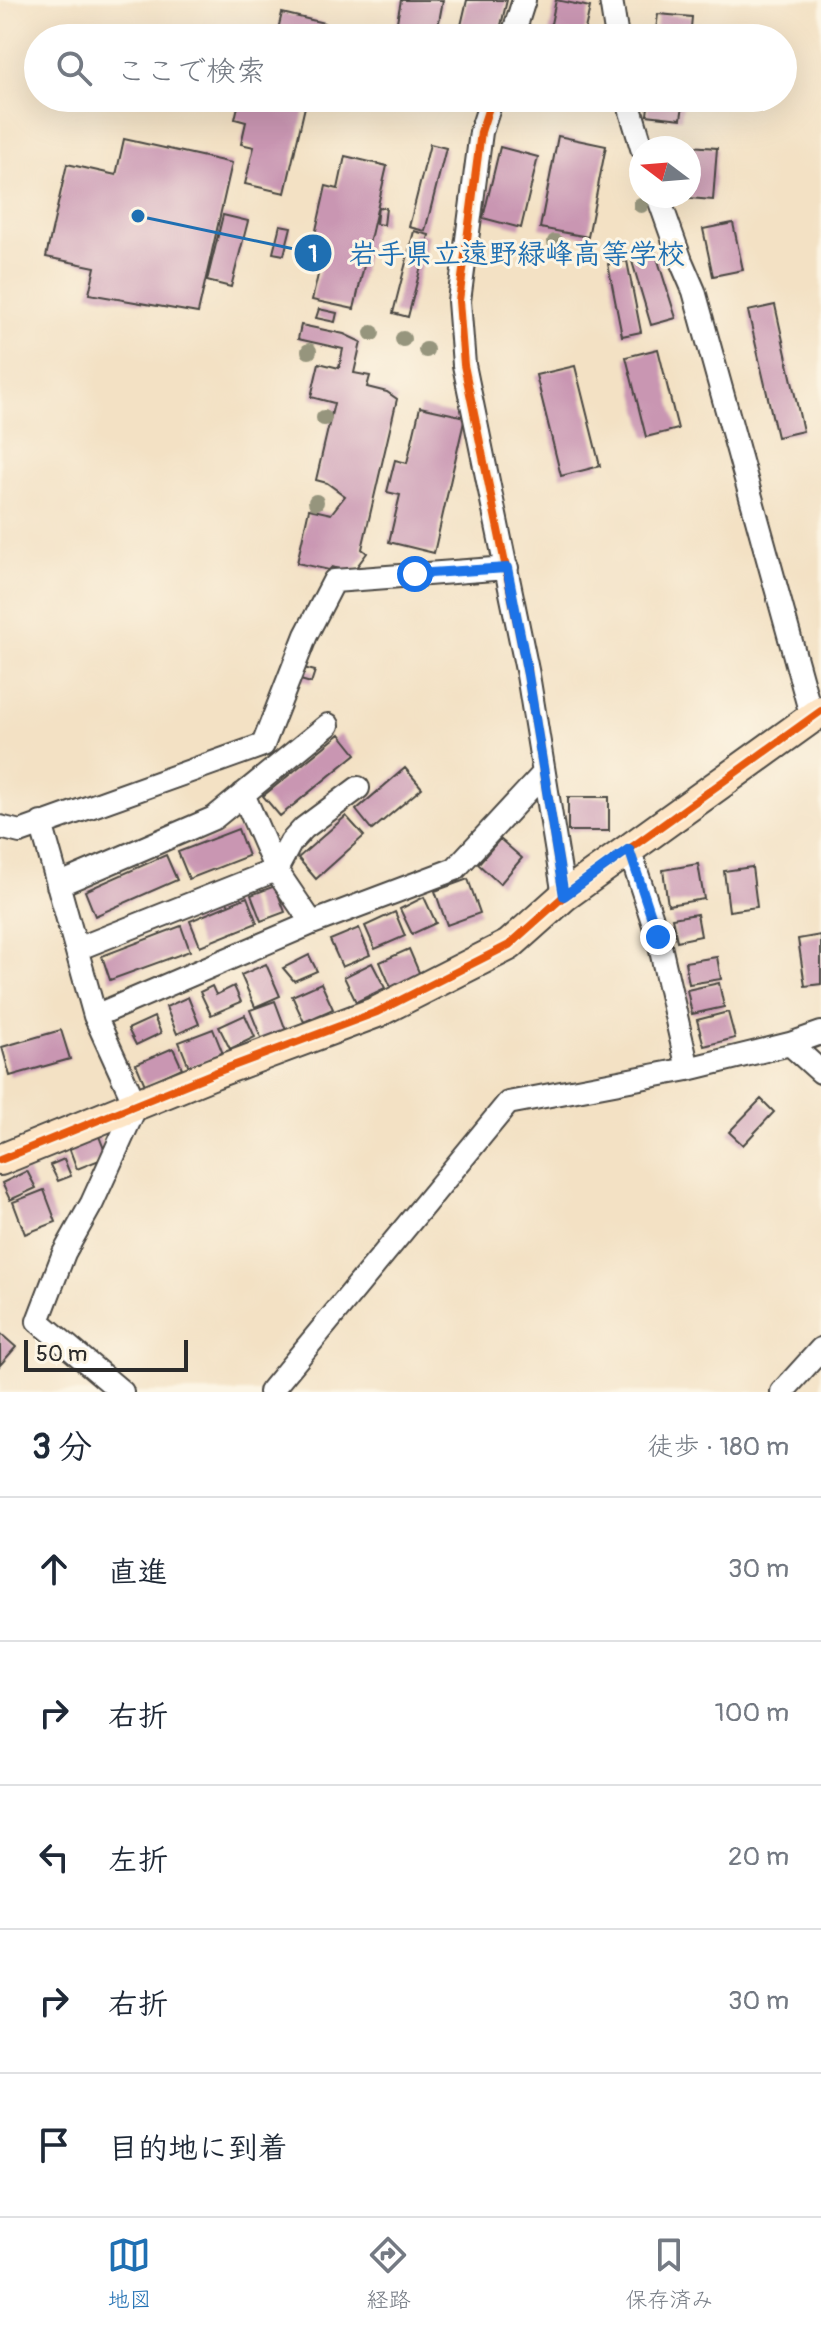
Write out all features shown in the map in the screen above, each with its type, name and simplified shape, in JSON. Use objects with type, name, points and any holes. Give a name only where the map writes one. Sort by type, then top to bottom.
[{"type":"street","points":[[516,24],[524,0]]},
{"type":"street","points":[[611,0],[615,24]]},
{"type":"street","points":[[487,112],[481,132],[459,301],[464,365],[507,568],[564,896]]},
{"type":"street","points":[[631,112],[638,136]]},
{"type":"street","points":[[0,1160],[214,1073],[377,1012],[509,945],[564,896],[817,715],[694,291],[662,208]]},
{"type":"street","points":[[0,827],[20,832],[263,745],[306,635],[334,581],[507,568]]},
{"type":"street","points":[[58,885],[214,818],[328,725]]},
{"type":"street","points":[[95,1016],[312,923],[455,869],[544,773]]},
{"type":"street","points":[[77,949],[276,870],[291,842],[304,828],[358,788]]},
{"type":"street","points":[[243,794],[276,870],[312,923]]},
{"type":"street","points":[[41,823],[95,1016],[136,1106],[92,1203],[64,1253],[38,1321],[122,1392]]},
{"type":"street","points":[[629,849],[658,937],[688,1069]]},
{"type":"street","points":[[270,1392],[508,1103],[688,1069],[790,1044],[821,1033]]},
{"type":"street","points":[[790,1044],[821,1072]]},
{"type":"street","points":[[782,1392],[821,1349]]},
{"type":"building","points":[[401,0],[443,0],[439,24],[396,24]]},
{"type":"building","points":[[467,0],[507,0],[501,24],[461,24]]},
{"type":"building","points":[[556,0],[590,7],[586,24],[551,24]]},
{"type":"building","points":[[282,13],[324,23],[324,24],[279,24]]},
{"type":"building","points":[[658,14],[692,17],[691,24],[657,24]]},
{"type":"building","points":[[237,112],[304,112],[285,193],[245,184],[254,147],[241,144],[246,122],[235,119]]},
{"type":"building","points":[[647,112],[682,112],[681,119],[647,115]]},
{"type":"building","points":[[558,136],[606,146],[588,237],[540,228]]},
{"type":"building","points":[[124,139],[232,163],[198,313],[89,294],[95,267],[46,257],[67,164],[116,175]]},
{"type":"building","points":[[430,144],[446,148],[425,231],[409,227]]},
{"type":"building","points":[[500,147],[538,157],[521,228],[483,218]]},
{"type":"building","points":[[701,147],[717,148],[713,200],[701,199]]},
{"type":"building","points":[[345,156],[387,166],[354,309],[312,300],[326,242],[314,239],[326,186],[338,189]]},
{"type":"building","points":[[378,207],[386,208],[384,225],[376,224]]},
{"type":"building","points":[[223,215],[248,221],[231,287],[207,281]]},
{"type":"building","points":[[733,223],[743,270],[713,276],[703,229]]},
{"type":"building","points":[[280,225],[291,227],[284,255],[273,253]]},
{"type":"building","points":[[414,231],[429,235],[408,317],[393,313]]},
{"type":"building","points":[[655,251],[676,318],[651,325],[631,258]]},
{"type":"building","points":[[627,261],[641,332],[622,336],[608,264]]},
{"type":"building","points":[[775,305],[803,431],[777,437],[748,311]]},
{"type":"building","points":[[319,309],[337,313],[335,322],[316,318]]},
{"type":"building","points":[[301,325],[344,334],[361,342],[354,373],[370,376],[367,387],[387,392],[397,399],[362,549],[367,553],[352,573],[297,563],[309,509],[331,514],[345,496],[327,483],[316,480],[334,403],[311,397],[319,363],[339,368],[343,349],[298,339]]},
{"type":"building","points":[[658,349],[678,429],[646,437],[626,357]]},
{"type":"building","points":[[575,366],[600,466],[561,476],[536,375]]},
{"type":"building","points":[[420,407],[465,417],[434,553],[389,542],[400,495],[387,492],[395,460],[407,463]]},
{"type":"building","points":[[296,666],[315,671],[311,683],[293,678]]},
{"type":"building","points":[[340,734],[356,754],[280,816],[263,796]]},
{"type":"building","points":[[405,768],[422,788],[372,830],[356,810]]},
{"type":"building","points":[[568,797],[609,797],[609,831],[568,831]]},
{"type":"building","points":[[346,816],[364,836],[316,879],[298,858]]},
{"type":"building","points":[[238,829],[248,856],[189,879],[178,852]]},
{"type":"building","points":[[500,839],[522,858],[500,884],[478,864]]},
{"type":"building","points":[[166,855],[177,880],[95,916],[85,891]]},
{"type":"building","points":[[698,864],[704,899],[668,905],[663,870]]},
{"type":"building","points":[[752,867],[757,907],[729,911],[724,871]]},
{"type":"building","points":[[468,879],[480,913],[447,925],[435,891]]},
{"type":"building","points":[[275,886],[285,912],[261,921],[251,895]]},
{"type":"building","points":[[247,897],[257,923],[200,946],[190,921]]},
{"type":"building","points":[[424,897],[436,923],[412,934],[400,909]]},
{"type":"building","points":[[395,912],[405,936],[375,949],[365,926]]},
{"type":"building","points":[[697,914],[701,936],[677,941],[672,918]]},
{"type":"building","points":[[181,926],[190,951],[110,980],[102,956]]},
{"type":"building","points":[[359,928],[370,955],[342,967],[330,940]]},
{"type":"building","points":[[821,935],[821,984],[805,986],[798,939]]},
{"type":"building","points":[[409,949],[421,977],[392,990],[380,962]]},
{"type":"building","points":[[309,955],[317,971],[294,981],[283,968]]},
{"type":"building","points":[[717,957],[721,979],[689,984],[685,962]]},
{"type":"building","points":[[372,963],[385,988],[356,1002],[344,977]]},
{"type":"building","points":[[266,964],[280,996],[255,1007],[241,975]]},
{"type":"building","points":[[321,983],[333,1009],[304,1022],[292,996]]},
{"type":"building","points":[[719,983],[724,1007],[692,1014],[687,990]]},
{"type":"building","points":[[212,986],[216,995],[234,986],[241,1002],[211,1015],[200,992]]},
{"type":"building","points":[[188,997],[199,1024],[177,1034],[166,1007]]},
{"type":"building","points":[[275,1001],[288,1036],[264,1045],[250,1010]]},
{"type":"building","points":[[728,1012],[735,1038],[704,1046],[697,1020]]},
{"type":"building","points":[[245,1015],[255,1037],[230,1049],[219,1027]]},
{"type":"building","points":[[154,1017],[161,1033],[136,1045],[128,1029]]},
{"type":"building","points":[[213,1029],[223,1054],[189,1067],[179,1042]]},
{"type":"building","points":[[61,1030],[70,1059],[10,1076],[2,1047]]},
{"type":"building","points":[[173,1048],[182,1068],[145,1085],[136,1064]]},
{"type":"building","points":[[761,1099],[774,1112],[743,1145],[729,1132]]},
{"type":"building","points":[[97,1131],[107,1157],[77,1169],[67,1142]]},
{"type":"building","points":[[64,1159],[71,1176],[58,1181],[50,1165]]},
{"type":"building","points":[[27,1171],[36,1188],[10,1200],[2,1183]]},
{"type":"building","points":[[44,1190],[56,1222],[25,1234],[13,1202]]},
{"type":"building","points":[[0,1333],[16,1347],[0,1365]]},
{"type":"cycle path","points":[[487,112],[481,132],[459,301],[464,365],[528,675],[564,896]]},
{"type":"cycle path","points":[[0,1160],[214,1073],[377,1012],[509,945],[564,896],[821,711]]},
{"type":"place","name":"岩手県立遠野緑峰高等学校","points":[[138,216]]},
{"type":"route","points":[[415,574],[507,568],[564,896],[629,849],[658,937]]}]
